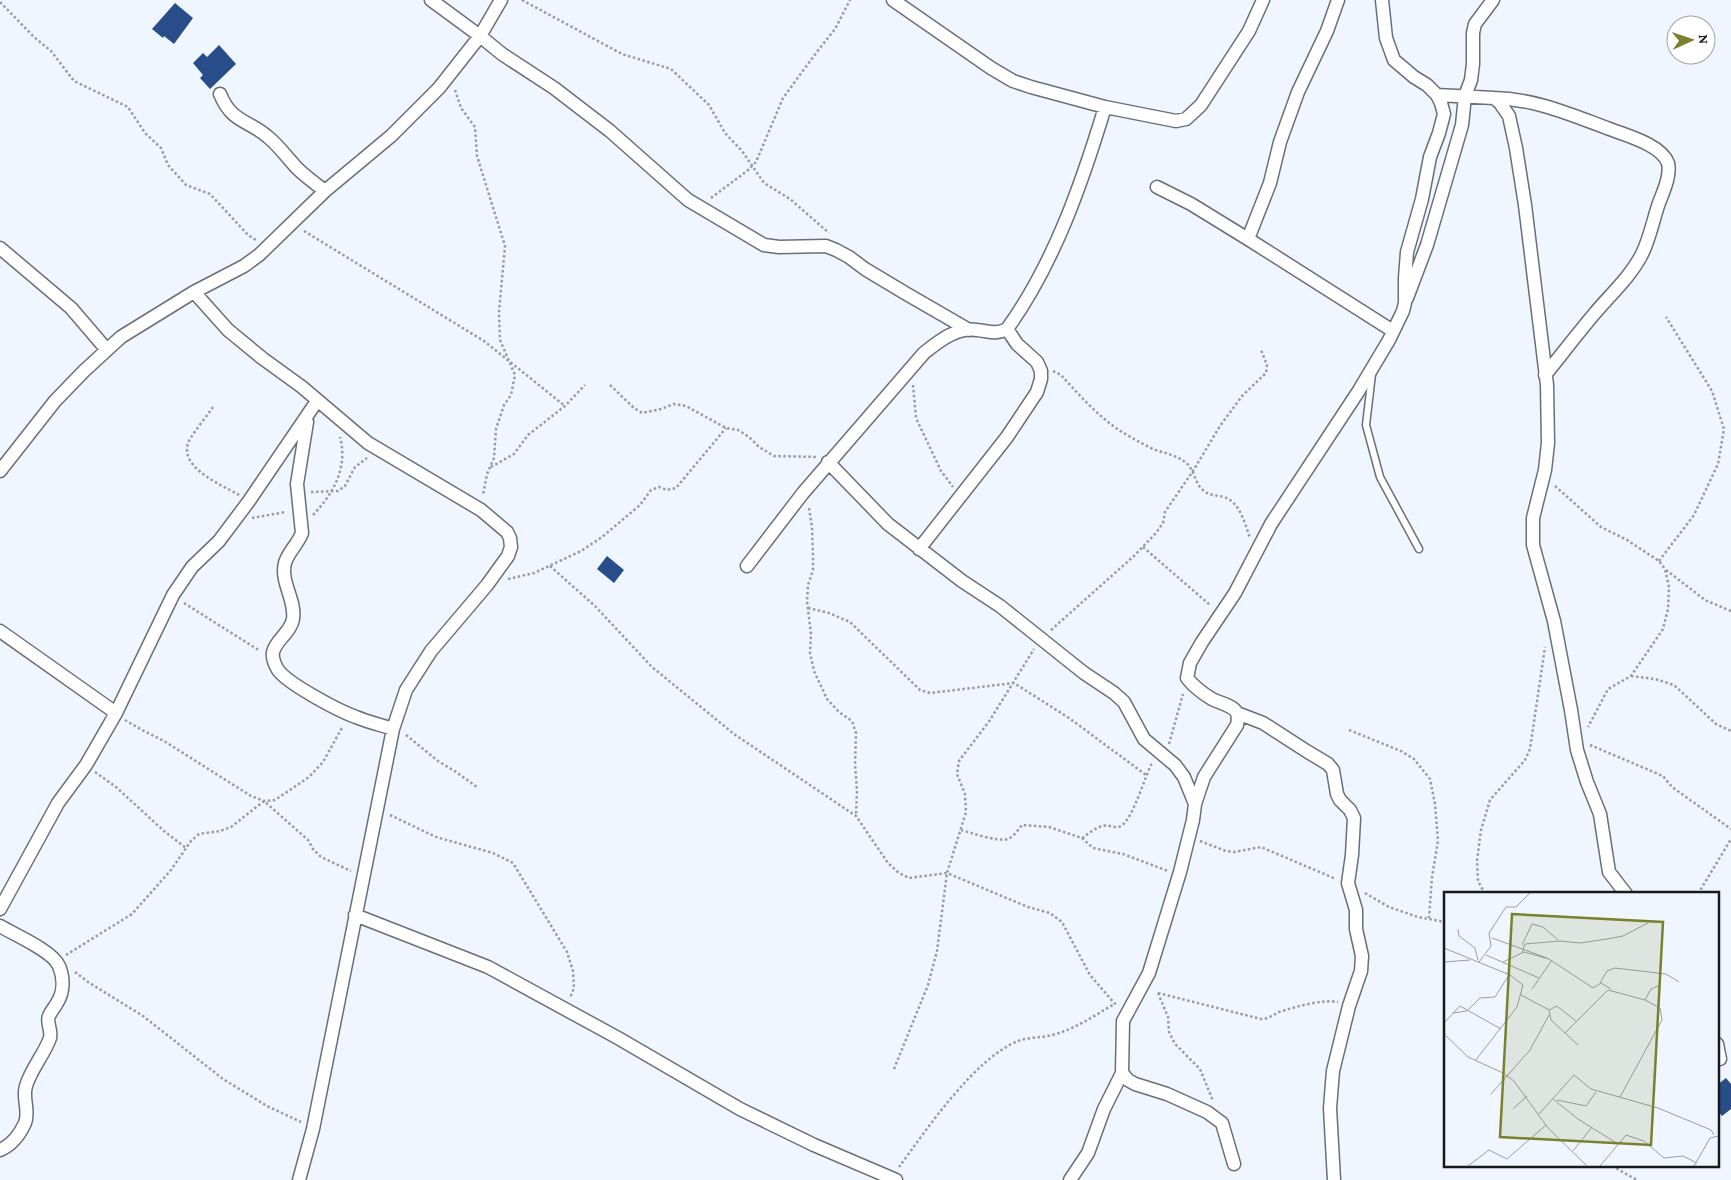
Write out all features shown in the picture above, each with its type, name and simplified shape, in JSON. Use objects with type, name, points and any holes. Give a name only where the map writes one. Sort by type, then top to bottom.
[{"type":"street","points":[[431,0],[502,54],[554,88],[610,131],[688,200],[764,245],[779,247],[814,245],[831,248],[969,330]]},
{"type":"street","points":[[0,471],[55,401],[121,337],[194,292],[244,266],[271,244],[325,191],[391,136],[439,88],[480,36],[500,0]]},
{"type":"street","points":[[892,0],[1013,81],[1105,107],[1176,121],[1186,118],[1201,105],[1249,31],[1257,3]]},
{"type":"street","points":[[1248,238],[1270,183],[1280,142],[1298,92],[1326,32],[1338,0]]},
{"type":"street","points":[[1382,0],[1386,38],[1394,60],[1437,95],[1444,114],[1430,157],[1422,199],[1407,252],[1405,303]]},
{"type":"street","points":[[1334,1180],[1330,1108],[1333,1071],[1349,1006],[1361,971],[1362,956],[1356,930],[1356,910],[1348,883],[1354,818],[1337,794],[1333,770],[1328,764],[1263,723],[1236,713],[1232,708],[1212,699],[1194,687],[1187,678],[1190,663],[1202,642],[1236,593],[1271,524],[1373,365],[1403,311],[1427,245],[1462,126],[1465,96],[1471,80],[1475,24],[1493,0]]},
{"type":"street","points":[[220,94],[224,104],[236,118],[257,128],[268,137],[296,167],[325,191]]},
{"type":"street","points":[[1437,95],[1514,98],[1532,101],[1652,146],[1668,163],[1665,187],[1642,253],[1612,295],[1545,375]]},
{"type":"street","points":[[1494,98],[1500,103],[1508,116],[1516,148],[1545,375],[1548,443],[1545,470],[1533,518],[1533,545],[1554,621],[1577,750],[1600,814],[1609,872],[1624,892]]},
{"type":"street","points":[[747,566],[830,460],[924,353],[946,337],[969,330],[990,333],[1007,330],[1038,277],[1061,231],[1094,144],[1105,107]]},
{"type":"street","points":[[1157,187],[1185,200],[1248,238],[1393,331]]},
{"type":"street","points":[[0,248],[71,308],[107,350]]},
{"type":"street","points":[[194,292],[228,330],[368,443],[481,510],[507,532],[510,538],[511,547],[508,556],[487,585],[426,659],[406,690],[393,729],[364,876],[354,915],[313,1129],[298,1180]]},
{"type":"street","points":[[919,549],[1007,437],[1037,392],[1041,372],[1037,362],[1017,344],[1007,330]]},
{"type":"street","points":[[0,909],[58,802],[86,765],[116,714],[172,596],[192,567],[219,541],[249,501],[317,401]]},
{"type":"street","points":[[308,415],[297,484],[302,533],[285,562],[284,574],[293,621],[273,651],[273,660],[278,671],[335,708],[356,718],[393,729]]},
{"type":"street","points":[[830,460],[888,524],[962,581],[1000,606],[1040,639],[1124,702],[1144,739],[1175,765],[1184,777],[1195,804]]},
{"type":"street","points":[[0,630],[116,714]]},
{"type":"street","points":[[1070,1180],[1088,1153],[1104,1110],[1122,1073],[1123,1021],[1149,973],[1189,840],[1195,804],[1204,777],[1237,725],[1236,713]]},
{"type":"street","points":[[354,915],[488,967],[740,1108],[814,1145],[894,1179]]},
{"type":"street","points":[[0,926],[35,946],[58,964],[63,988],[59,1000],[49,1014],[50,1038],[26,1084],[24,1102],[27,1115],[24,1123],[16,1138],[0,1150]]},
{"type":"street","points":[[1718,1049],[1720,1059]]},
{"type":"street","points":[[1122,1073],[1135,1084],[1167,1094],[1208,1112],[1222,1123],[1234,1164]]},
{"type":"lane","points":[[1373,365],[1366,426],[1380,477],[1419,549]]},
{"type":"path","points":[[522,0],[622,54],[671,69],[709,105],[725,133],[742,150],[764,183],[790,199],[830,234]]},
{"type":"path","points":[[700,207],[752,166],[762,149],[783,98],[835,29],[850,0]]},
{"type":"path","points":[[0,2],[34,37],[51,50],[74,81],[128,107],[146,133],[161,148],[168,165],[186,185],[210,194],[248,235],[271,244]]},
{"type":"path","points":[[448,75],[461,108],[474,123],[477,156],[505,246],[499,312],[500,340],[515,375],[511,394],[504,406],[496,429],[494,458],[484,489],[481,510]]},
{"type":"path","points":[[292,224],[484,341],[565,406]]},
{"type":"path","points":[[1658,561],[1694,515],[1718,464],[1724,428],[1712,391],[1666,317]]},
{"type":"path","points":[[894,1068],[928,985],[937,951],[947,873],[966,812],[965,794],[957,774],[958,761],[990,720],[1040,639],[1078,608],[1156,533],[1163,523],[1165,512],[1220,426],[1242,396],[1266,373],[1267,364],[1261,350]]},
{"type":"path","points":[[1037,362],[1061,375],[1107,420],[1127,435],[1151,448],[1183,460],[1193,471],[1198,485],[1203,491],[1232,501],[1240,511],[1256,554]]},
{"type":"path","points":[[913,366],[916,418],[941,470],[960,497]]},
{"type":"path","points":[[490,467],[514,454],[528,435],[565,406],[585,385]]},
{"type":"path","points":[[610,385],[634,408],[642,413],[661,410],[674,404],[686,406],[726,428],[738,430],[774,456],[802,455],[830,460]]},
{"type":"path","points":[[213,407],[190,439],[187,456],[192,464],[210,478],[249,501]]},
{"type":"path","points":[[302,526],[324,504],[332,492],[343,465],[342,445],[335,416]]},
{"type":"path","points":[[487,585],[534,573],[581,551],[602,537],[640,505],[651,490],[659,487],[667,490],[676,488],[726,428]]},
{"type":"path","points":[[234,520],[290,511],[308,493],[338,491],[345,486],[355,467],[379,449]]},
{"type":"path","points":[[1545,470],[1556,488],[1601,527],[1620,536],[1658,561],[1665,569],[1705,600],[1731,612]]},
{"type":"path","points":[[803,493],[809,509],[812,527],[813,570],[808,585],[811,634],[810,653],[814,671],[827,699],[839,712],[852,721],[856,733],[856,816]]},
{"type":"path","points":[[1143,547],[1221,614]]},
{"type":"path","points":[[550,566],[594,606],[652,667],[734,734],[856,816],[888,863],[899,873],[909,878],[947,873],[1028,907],[1050,913],[1062,922],[1090,975],[1115,1004]]},
{"type":"path","points":[[1665,569],[1669,587],[1668,609],[1663,629],[1631,676],[1608,689],[1597,707],[1589,726],[1575,739],[1663,776],[1672,787],[1731,829]]},
{"type":"path","points":[[172,596],[273,660]]},
{"type":"path","points":[[808,608],[829,613],[850,622],[920,690],[930,693],[948,692],[1014,683],[1069,718],[1146,775]]},
{"type":"path","points":[[1484,892],[1478,881],[1477,861],[1481,830],[1490,800],[1525,760],[1530,749],[1545,646]]},
{"type":"path","points":[[1631,676],[1655,679],[1674,685],[1716,724],[1731,731]]},
{"type":"path","points":[[1082,838],[1104,825],[1119,827],[1124,824],[1138,798],[1146,775],[1162,754],[1176,717],[1187,678]]},
{"type":"path","points":[[116,714],[164,741],[251,796],[264,801],[308,840],[321,857],[364,876]]},
{"type":"path","points":[[58,964],[132,914],[171,870],[198,834],[220,832],[231,827],[264,801],[275,800],[309,777],[323,762],[344,724],[356,718]]},
{"type":"path","points":[[393,729],[406,735],[438,761],[477,787]]},
{"type":"path","points":[[1349,730],[1401,750],[1414,758],[1430,779],[1435,804],[1438,840],[1432,877],[1429,918]]},
{"type":"path","points":[[86,765],[116,787],[164,831],[186,848]]},
{"type":"path","points":[[377,809],[436,837],[493,853],[513,863],[567,952],[574,972],[574,988],[566,1009]]},
{"type":"path","points":[[961,830],[999,840],[1008,839],[1022,825],[1049,827],[1082,838],[1093,848],[1123,854],[1166,870],[1180,872]]},
{"type":"path","points":[[1699,892],[1731,839]]},
{"type":"path","points":[[1189,840],[1204,842],[1226,851],[1234,852],[1261,847],[1348,883],[1389,907],[1444,923]]},
{"type":"path","points":[[58,964],[74,971],[88,982],[143,1016],[224,1079],[267,1106],[313,1129]]},
{"type":"path","points":[[1149,973],[1168,1018],[1169,1032],[1175,1044],[1200,1069],[1220,1114],[1222,1123]]},
{"type":"path","points":[[894,1179],[930,1125],[958,1090],[991,1056],[1019,1040],[1051,1035],[1090,1020],[1140,991]]},
{"type":"path","points":[[1158,992],[1261,1019],[1267,1019],[1278,1013],[1323,1002],[1336,1001],[1349,1006]]},
{"type":"path","points":[[1616,1168],[1637,1180]]},
{"type":"building","points":[[175,3],[193,18],[174,44],[152,29]]},
{"type":"building","points":[[219,45],[236,64],[210,89],[200,78],[203,75],[193,63],[203,53],[207,57]]},
{"type":"building","points":[[607,556],[624,570],[614,583],[597,569]]},
{"type":"building","points":[[1726,1078],[1731,1084],[1731,1109],[1722,1116],[1718,1111],[1718,1084]]}]
